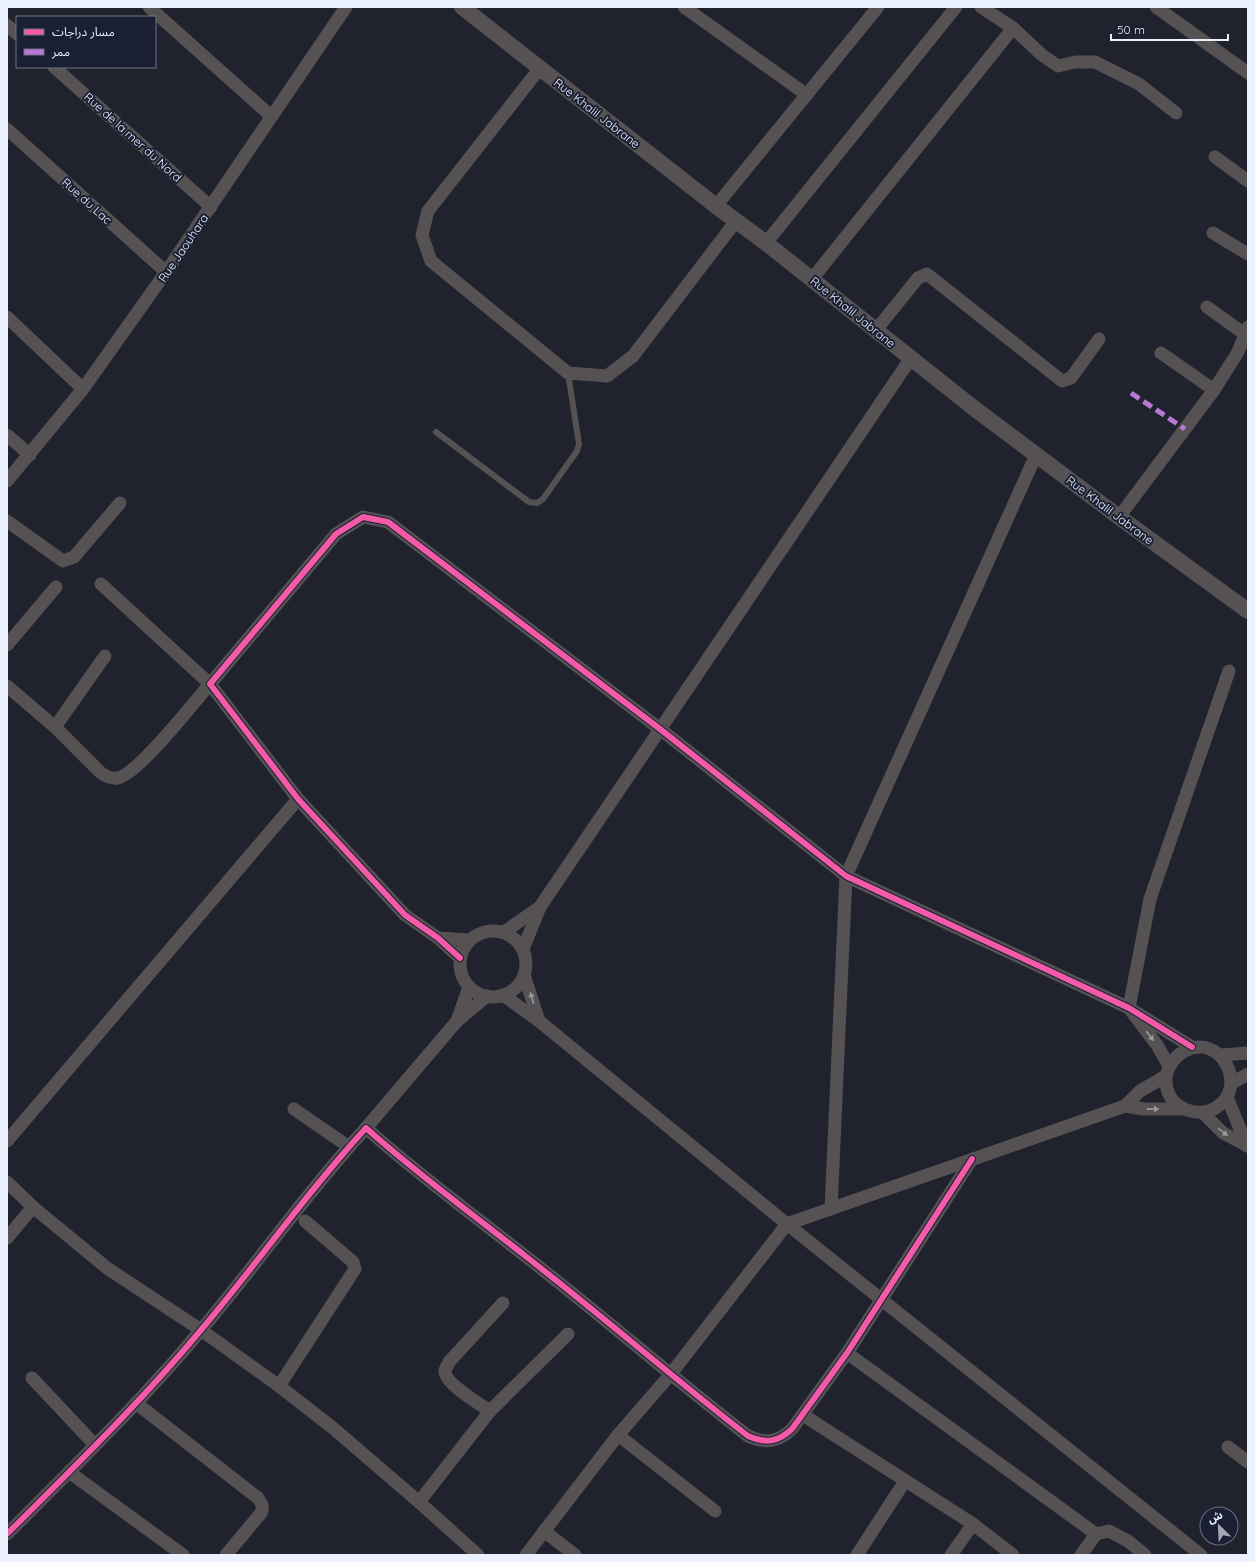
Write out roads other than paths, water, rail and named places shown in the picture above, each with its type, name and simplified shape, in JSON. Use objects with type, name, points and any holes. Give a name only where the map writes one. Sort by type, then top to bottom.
[{"type":"street","points":[[149,7],[271,116]]},
{"type":"street","name":"Rue Jaouhara","points":[[7,481],[83,389],[211,207],[346,7]]},
{"type":"street","name":"Rue Khalil Jabrane","points":[[462,7],[1036,455],[1248,611]]},
{"type":"street","points":[[684,7],[807,95]]},
{"type":"street","points":[[716,206],[878,7]]},
{"type":"street","points":[[766,243],[956,7]]},
{"type":"street","points":[[981,7],[1013,28],[1042,55],[1058,66],[1075,62],[1095,62],[1139,84],[1176,113]]},
{"type":"street","points":[[1156,7],[1248,73]]},
{"type":"street","points":[[7,25],[16,33]]},
{"type":"street","points":[[812,279],[1013,28]]},
{"type":"street","name":"Rue de la mer du Nord","points":[[55,68],[211,207]]},
{"type":"street","points":[[540,68],[428,211],[422,235],[431,261],[568,373],[607,376],[633,356],[736,222]]},
{"type":"street","name":"Rue du Lac","points":[[7,129],[166,272]]},
{"type":"street","points":[[1215,157],[1248,181]]},
{"type":"street","points":[[1213,233],[1248,254]]},
{"type":"street","points":[[876,330],[918,278],[926,274],[1062,381],[1071,378],[1099,339]]},
{"type":"street","points":[[1119,517],[1214,390],[1238,352],[1247,331],[1207,307]]},
{"type":"street","points":[[7,318],[83,389]]},
{"type":"street","points":[[1161,353],[1214,390]]},
{"type":"street","points":[[469,940],[460,958],[461,973],[469,987],[487,996],[503,995],[516,987],[524,975],[526,962],[523,949],[540,907],[911,358]]},
{"type":"street","points":[[7,435],[30,455]]},
{"type":"street","points":[[831,1209],[846,876],[1036,455]]},
{"type":"street","points":[[7,521],[63,561],[74,557],[120,503]]},
{"type":"street","points":[[7,686],[55,727],[100,772],[108,777],[117,778],[126,775],[157,746],[336,534],[363,516],[388,522],[660,730],[846,876],[1129,1008],[1192,1047]]},
{"type":"street","points":[[101,584],[210,684],[298,800],[405,915],[438,938],[460,958]]},
{"type":"street","points":[[7,645],[56,587]]},
{"type":"street","points":[[55,727],[105,656]]},
{"type":"street","points":[[1182,1109],[1173,1100],[1167,1089],[1167,1071],[1157,1045],[1129,1008],[1150,899],[1229,671]]},
{"type":"street","points":[[7,1141],[298,800]]},
{"type":"street","points":[[438,938],[469,940],[486,931],[504,932],[540,907]]},
{"type":"street","points":[[504,932],[523,949]]},
{"type":"street","points":[[524,975],[539,1022]]},
{"type":"street","points":[[457,1021],[469,987]]},
{"type":"street","points":[[503,995],[539,1022],[882,1300],[1201,1555]]},
{"type":"street","points":[[7,1534],[136,1403],[201,1330],[349,1147],[457,1021],[487,996]]},
{"type":"street","points":[[526,1555],[618,1435],[670,1375],[788,1224],[1125,1106],[1167,1071],[1180,1054],[1192,1047],[1202,1046],[1221,1055],[1248,1053]]},
{"type":"street","points":[[1125,1106],[1143,1109],[1182,1109],[1202,1113],[1216,1108],[1227,1097],[1232,1083],[1230,1068],[1221,1055]]},
{"type":"street","points":[[1232,1083],[1248,1074]]},
{"type":"street","points":[[1227,1097],[1248,1146]]},
{"type":"street","points":[[294,1109],[349,1147]]},
{"type":"street","points":[[1202,1113],[1223,1133],[1248,1146]]},
{"type":"street","points":[[366,1128],[440,1191],[525,1255],[670,1375],[748,1436],[758,1441],[772,1442],[783,1437],[803,1415],[847,1353],[972,1159]]},
{"type":"street","points":[[7,1182],[33,1207],[107,1268],[201,1330],[279,1386],[333,1428],[478,1555]]},
{"type":"street","points":[[7,1238],[33,1207]]},
{"type":"street","points":[[279,1386],[355,1269],[353,1262],[305,1221]]},
{"type":"street","points":[[490,1411],[453,1385],[447,1378],[445,1371],[449,1362],[503,1303]]},
{"type":"street","points":[[419,1502],[490,1411],[568,1334]]},
{"type":"street","points":[[847,1353],[1096,1534]]},
{"type":"street","points":[[32,1378],[95,1445]]},
{"type":"street","points":[[136,1403],[258,1498],[262,1503],[263,1508],[261,1513],[226,1555]]},
{"type":"street","points":[[803,1415],[973,1524],[1013,1555]]},
{"type":"street","points":[[618,1435],[715,1511]]},
{"type":"street","points":[[1228,1447],[1248,1462]]},
{"type":"street","points":[[69,1472],[183,1555]]},
{"type":"street","points":[[857,1555],[905,1481]]},
{"type":"street","points":[[951,1555],[973,1524]]},
{"type":"street","points":[[544,1531],[575,1555]]},
{"type":"street","points":[[1082,1555],[1096,1534],[1104,1531],[1114,1533],[1145,1555]]},
{"type":"lane","points":[[436,432],[530,502],[537,503],[543,499],[577,451],[579,444],[568,373]]}]
